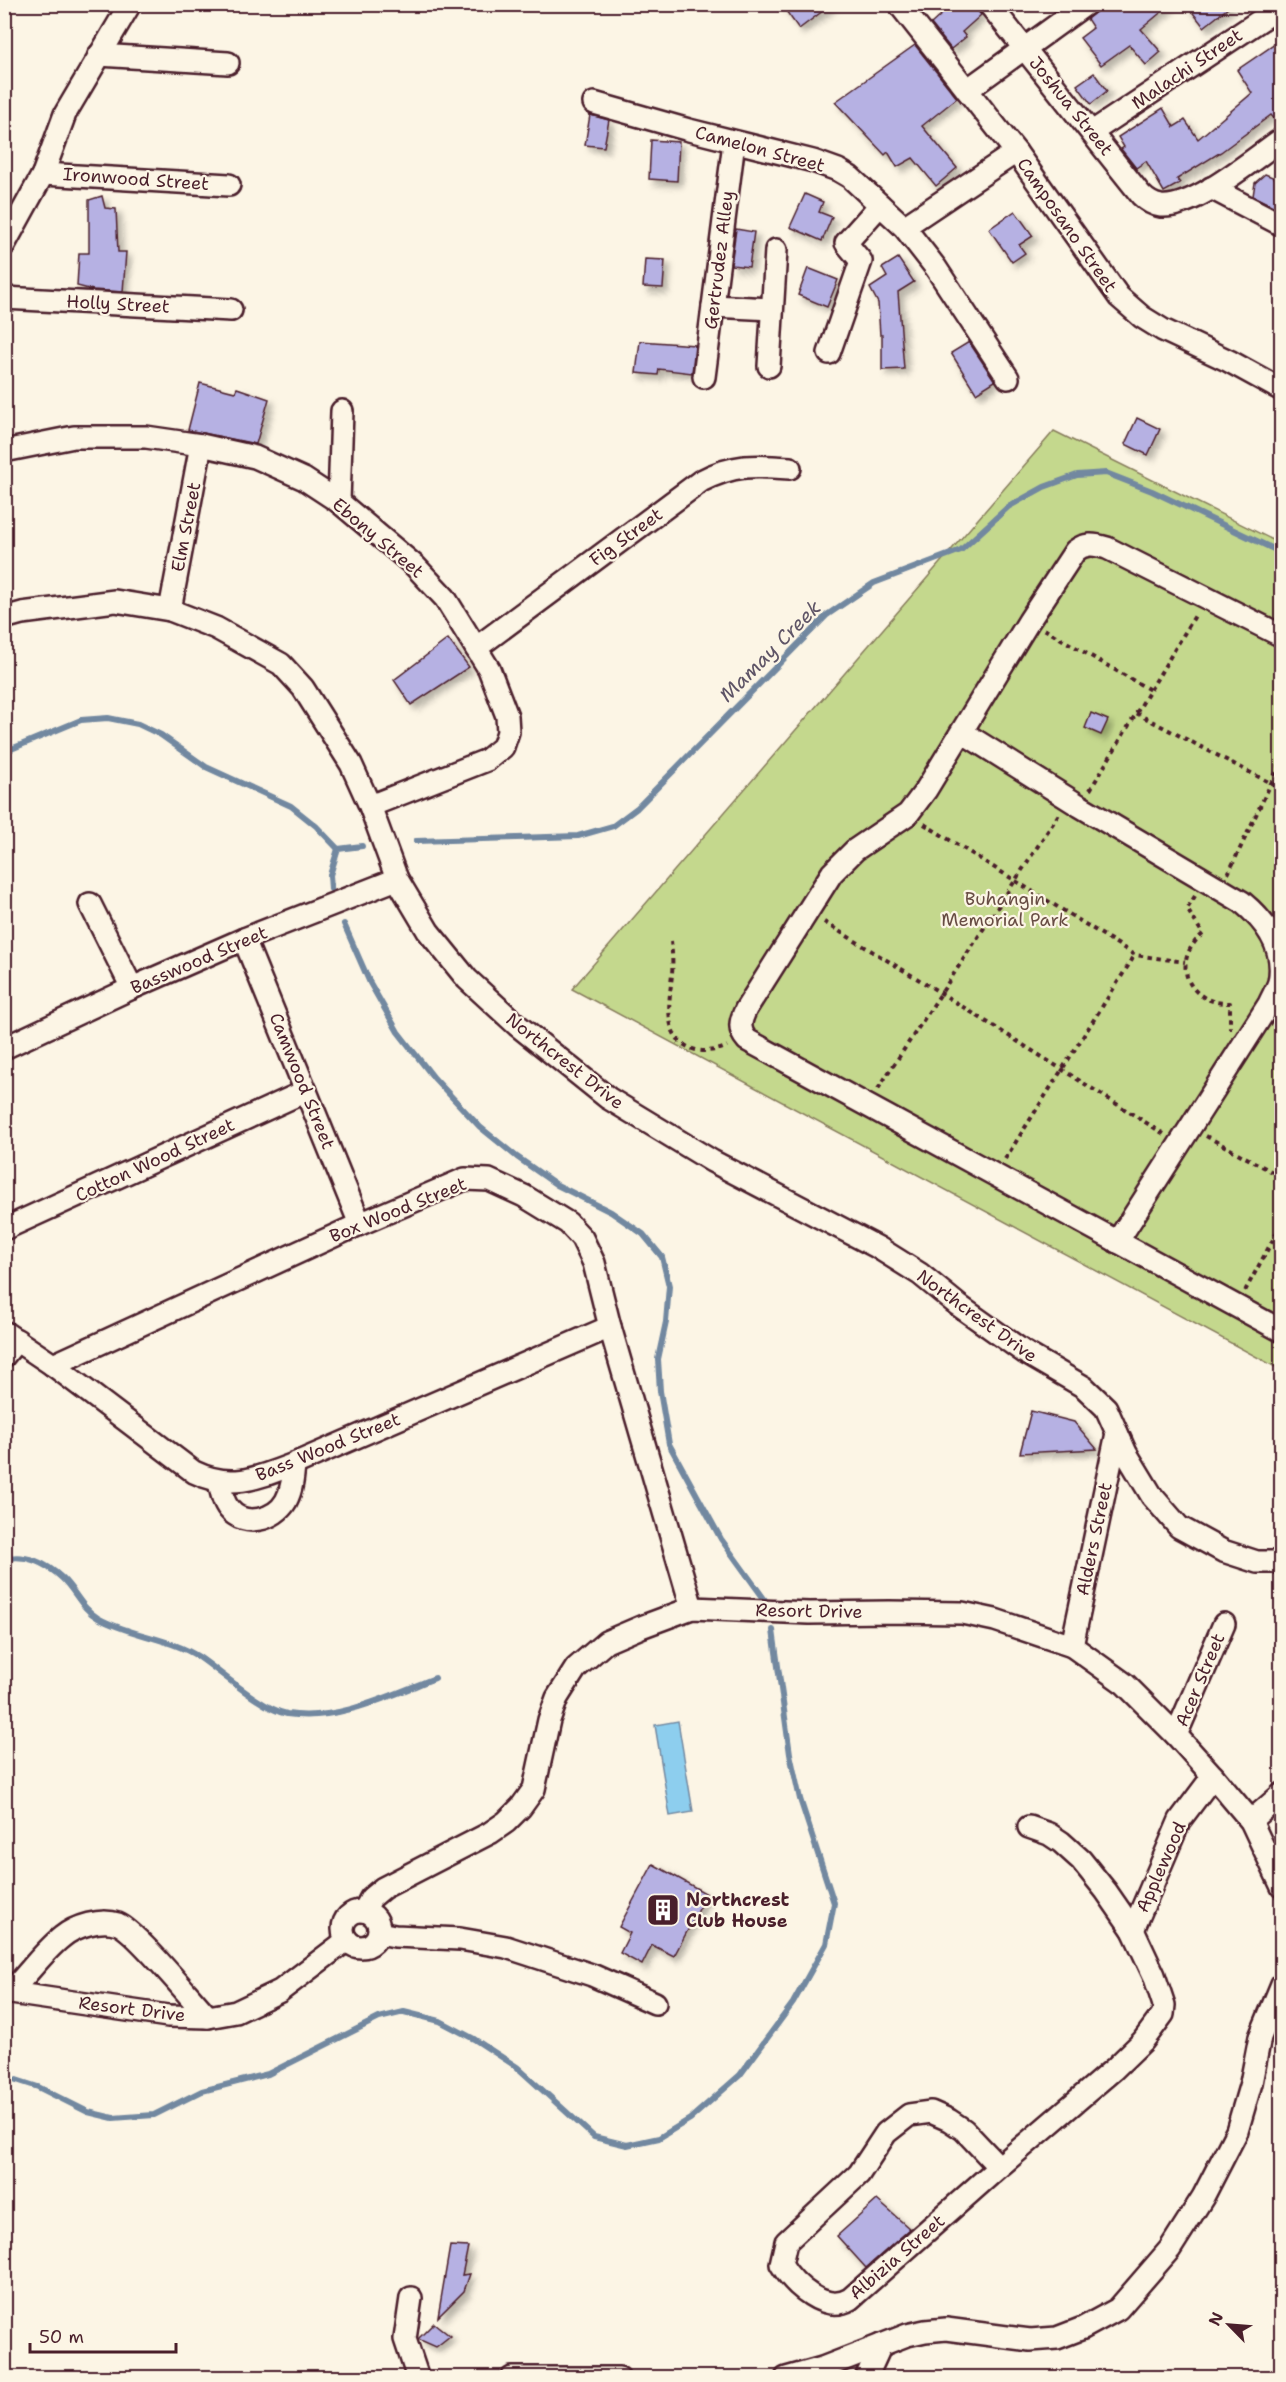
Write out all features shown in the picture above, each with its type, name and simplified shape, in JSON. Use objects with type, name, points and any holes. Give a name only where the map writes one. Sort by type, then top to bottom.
[{"type":"street","points":[[4,245],[43,174],[65,114],[130,4]]},
{"type":"street","name":"Camposano Street","points":[[899,4],[1016,152],[1108,283],[1131,308],[1163,330],[1229,361],[1281,390]]},
{"type":"street","name":"Joshua Street","points":[[989,4],[1141,195],[1155,205],[1181,203],[1211,188]]},
{"type":"street","points":[[967,90],[1086,4]]},
{"type":"street","name":"Malachi Street","points":[[1092,132],[1281,6]]},
{"type":"street","points":[[99,55],[228,63]]},
{"type":"street","name":"Camelon Street","points":[[594,103],[734,142],[813,161],[850,177],[904,227],[936,268],[1008,378]]},
{"type":"street","points":[[1281,138],[1211,188],[1281,225]]},
{"type":"street","name":"Gertrudez Alley","points":[[704,377],[734,142]]},
{"type":"street","points":[[904,227],[1016,152]]},
{"type":"street","name":"Ironwood Street","points":[[43,174],[229,185]]},
{"type":"street","points":[[829,353],[861,261],[846,243],[880,205]]},
{"type":"street","points":[[769,366],[776,250]]},
{"type":"street","name":"Holly Street","points":[[4,298],[231,310]]},
{"type":"street","points":[[713,306],[772,309]]},
{"type":"street","points":[[339,502],[342,411]]},
{"type":"street","name":"Ebony Street","points":[[4,452],[74,437],[146,437],[201,445],[255,458],[304,479],[339,502],[415,566],[445,598],[489,669],[507,716],[508,732],[503,747],[487,760],[370,806]]},
{"type":"street","name":"Elm Street","points":[[170,610],[201,445]]},
{"type":"street","name":"Fig Street","points":[[476,648],[702,481],[722,471],[743,466],[790,468]]},
{"type":"street","points":[[1281,636],[1107,548],[1089,544],[1075,551],[908,814],[855,849],[832,873],[746,1009],[740,1027],[742,1035],[747,1040],[1281,1331]]},
{"type":"street","name":"Northcrest Drive","points":[[4,618],[22,613],[115,601],[170,610],[216,628],[281,664],[303,688],[351,765],[370,806],[397,879],[428,931],[467,979],[517,1025],[608,1098],[712,1161],[877,1247],[920,1274],[958,1305],[1024,1352],[1084,1387],[1106,1408],[1117,1433],[1152,1496],[1179,1527],[1223,1551],[1257,1562],[1281,1562]]},
{"type":"street","points":[[962,732],[1212,884],[1258,915],[1271,931],[1278,946],[1281,973],[1257,1024],[1117,1242]]},
{"type":"street","name":"Basswood Street","points":[[4,1048],[244,939],[397,879]]},
{"type":"street","points":[[90,904],[132,988]]},
{"type":"street","name":"Camwood Street","points":[[244,939],[360,1224]]},
{"type":"street","name":"Cotton Wood Street","points":[[4,1229],[306,1090]]},
{"type":"street","name":"Box Wood Street","points":[[53,1365],[360,1224],[465,1179],[489,1180],[524,1196],[568,1223],[582,1238],[594,1263],[610,1328],[692,1608]]},
{"type":"street","name":"Bass Wood Street","points":[[9,1342],[53,1365],[194,1472],[219,1482],[253,1479],[294,1464],[610,1328]]},
{"type":"street","name":"Alders Street","points":[[1072,1646],[1117,1433]]},
{"type":"street","points":[[219,1482],[229,1509],[238,1517],[250,1520],[262,1519],[275,1513],[284,1504],[290,1493],[294,1464]]},
{"type":"street","name":"Resort Drive","points":[[364,1911],[371,1898],[383,1888],[490,1833],[521,1807],[534,1789],[549,1720],[557,1698],[576,1668],[606,1642],[692,1608],[809,1613],[962,1614],[994,1620],[1072,1646],[1125,1684],[1213,1776],[1251,1821],[1281,1887]]},
{"type":"street","name":"Acer Street","points":[[1176,1735],[1224,1624]]},
{"type":"street","name":"Applewood","points":[[1133,1930],[1180,1820],[1213,1776]]},
{"type":"street","points":[[1251,1821],[1281,1794]]},
{"type":"street","name":"Albizia Street","points":[[999,2167],[964,2130],[949,2120],[931,2112],[909,2115],[886,2133],[859,2174],[786,2242],[781,2264],[788,2276],[808,2292],[834,2305],[850,2300],[999,2167],[1114,2069],[1159,2022],[1164,2005],[1154,1975],[1133,1930],[1082,1860],[1049,1834],[1029,1827]]},
{"type":"street","points":[[364,1911],[376,1918],[379,1933],[374,1942],[365,1947],[355,1946],[347,1940],[345,1923],[352,1914],[364,1911]]},
{"type":"street","points":[[8,1991],[62,1937],[81,1926],[99,1923],[119,1924],[136,1938],[208,2017]]},
{"type":"street","points":[[379,1933],[395,1936],[460,1939],[506,1947],[592,1975],[655,2003]]},
{"type":"street","name":"Resort Drive","points":[[8,1991],[168,2016],[208,2017],[236,2012],[280,1990],[347,1940]]},
{"type":"street","points":[[786,2378],[824,2373],[907,2335],[946,2329],[1030,2340],[1057,2338],[1083,2328],[1118,2308],[1170,2249],[1203,2197],[1237,2131],[1251,2083],[1260,2037],[1280,1990]]},
{"type":"street","points":[[411,2298],[405,2339],[418,2378]]},
{"type":"street","points":[[866,2378],[881,2345]]},
{"type":"street","points":[[512,2378],[619,2378]]},
{"type":"path","points":[[867,1105],[1015,880],[1075,802],[1136,713],[1206,598]]},
{"type":"path","points":[[1029,621],[1150,690]]},
{"type":"path","points":[[1136,713],[1281,789]]},
{"type":"path","points":[[1230,1002],[1219,1003],[1207,1000],[1197,994],[1190,985],[1185,962],[1191,946],[1203,934],[1187,909],[1212,884],[1271,783],[1281,760]]},
{"type":"path","points":[[908,814],[1135,955],[1185,962]]},
{"type":"path","points":[[807,912],[1062,1069],[1185,1136],[1281,1177]]},
{"type":"path","points":[[671,941],[672,973],[669,1016],[673,1030],[680,1041],[690,1048],[703,1052],[714,1051],[724,1048],[742,1035]]},
{"type":"path","points":[[995,1175],[1135,955]]},
{"type":"path","points":[[1236,1307],[1281,1223]]},
{"type":"green space","name":"Buhangin Memorial Park","points":[[1054,431],[1281,544],[1281,1370],[572,989]]},
{"type":"water","points":[[678,1721],[693,1812],[670,1816],[655,1725]]},
{"type":"building","points":[[781,4],[832,4],[799,29]]},
{"type":"building","points":[[953,4],[972,4],[981,15],[962,32],[966,37],[951,49],[931,24]]},
{"type":"building","points":[[1106,4],[1171,4],[1141,29],[1161,52],[1146,65],[1129,45],[1101,65],[1080,38],[1093,28],[1087,19]]},
{"type":"building","points":[[1186,4],[1233,4],[1204,27]]},
{"type":"building","points":[[1281,40],[1281,126],[1271,115],[1221,152],[1177,179],[1180,183],[1164,192],[1146,161],[1136,168],[1121,149],[1124,147],[1118,137],[1163,108],[1174,127],[1185,120],[1198,139],[1252,93],[1237,70]]},
{"type":"building","points":[[915,45],[957,98],[922,126],[957,168],[936,186],[913,158],[897,167],[888,152],[885,155],[835,102]]},
{"type":"building","points":[[1094,73],[1107,91],[1091,104],[1077,85]]},
{"type":"building","points":[[590,115],[609,120],[604,147],[585,145]]},
{"type":"building","points":[[651,140],[679,142],[677,181],[649,179]]},
{"type":"building","points":[[1265,174],[1275,178],[1281,190],[1281,203],[1275,207],[1253,196],[1255,183]]},
{"type":"building","points":[[805,194],[823,202],[819,212],[832,217],[822,241],[790,227]]},
{"type":"building","points":[[102,196],[105,208],[116,209],[118,252],[126,252],[123,292],[93,290],[77,286],[79,253],[89,253],[89,200]]},
{"type":"building","points":[[1015,211],[1033,236],[1019,245],[1025,253],[1012,262],[989,229]]},
{"type":"building","points":[[736,229],[754,232],[749,267],[731,265]]},
{"type":"building","points":[[898,258],[914,282],[898,292],[904,369],[882,370],[882,335],[880,335],[878,303],[870,288],[887,277],[882,268]]},
{"type":"building","points":[[645,259],[665,260],[663,288],[643,287]]},
{"type":"building","points":[[808,268],[838,280],[827,307],[798,295]]},
{"type":"building","points":[[640,341],[695,345],[692,373],[659,369],[658,375],[636,373]]},
{"type":"building","points":[[969,342],[995,381],[976,393],[951,353]]},
{"type":"building","points":[[200,383],[235,392],[237,388],[269,399],[256,444],[188,430]]},
{"type":"building","points":[[1137,418],[1160,429],[1148,455],[1125,444]]},
{"type":"building","points":[[448,639],[469,667],[411,705],[394,680]]},
{"type":"building","points":[[1091,713],[1108,720],[1101,735],[1085,728]]},
{"type":"building","points":[[1031,1411],[1074,1422],[1097,1449],[1020,1453]]},
{"type":"building","name":"Northcrest Club House","points":[[653,1864],[707,1894],[674,1956],[652,1945],[642,1965],[620,1953],[630,1933],[619,1927]]},
{"type":"building","points":[[877,2200],[910,2229],[866,2268],[837,2236]]},
{"type":"building","points":[[450,2246],[468,2247],[462,2275],[470,2274],[464,2291],[438,2317]]},
{"type":"building","points":[[434,2323],[450,2336],[436,2347],[418,2339]]},
{"type":"waterway","name":"Mamay Creek","points":[[416,841],[578,836],[613,826],[637,808],[827,615],[874,583],[961,550],[1008,507],[1044,487],[1077,475],[1106,473],[1152,491],[1282,553]]},
{"type":"waterway","points":[[4,752],[81,720],[108,718],[138,724],[161,735],[206,767],[291,806],[316,826],[338,849]]},
{"type":"waterway","name":"Mamay Creek","points":[[338,849],[362,846]]},
{"type":"waterway","points":[[331,889],[330,875],[338,849]]},
{"type":"waterway","points":[[344,924],[370,983],[398,1032],[434,1078],[480,1127],[557,1185],[611,1212],[643,1234],[662,1257],[669,1286],[666,1322],[658,1359],[660,1391],[669,1444],[721,1539],[765,1600]]},
{"type":"waterway","points":[[4,1559],[20,1557],[42,1564],[62,1578],[87,1610],[98,1618],[123,1629],[187,1650],[254,1698],[287,1714],[306,1715],[344,1711],[435,1678]]},
{"type":"waterway","points":[[4,2076],[38,2087],[88,2112],[113,2118],[154,2115],[202,2091],[268,2074],[379,2018],[404,2012],[440,2021],[474,2039],[517,2067],[594,2137],[627,2145],[659,2138],[690,2119],[740,2075],[793,2003],[826,1944],[834,1903],[800,1799],[790,1754],[773,1630]]},
{"type":"place","name":"Northcrest Club House","points":[[663,1910]]}]
